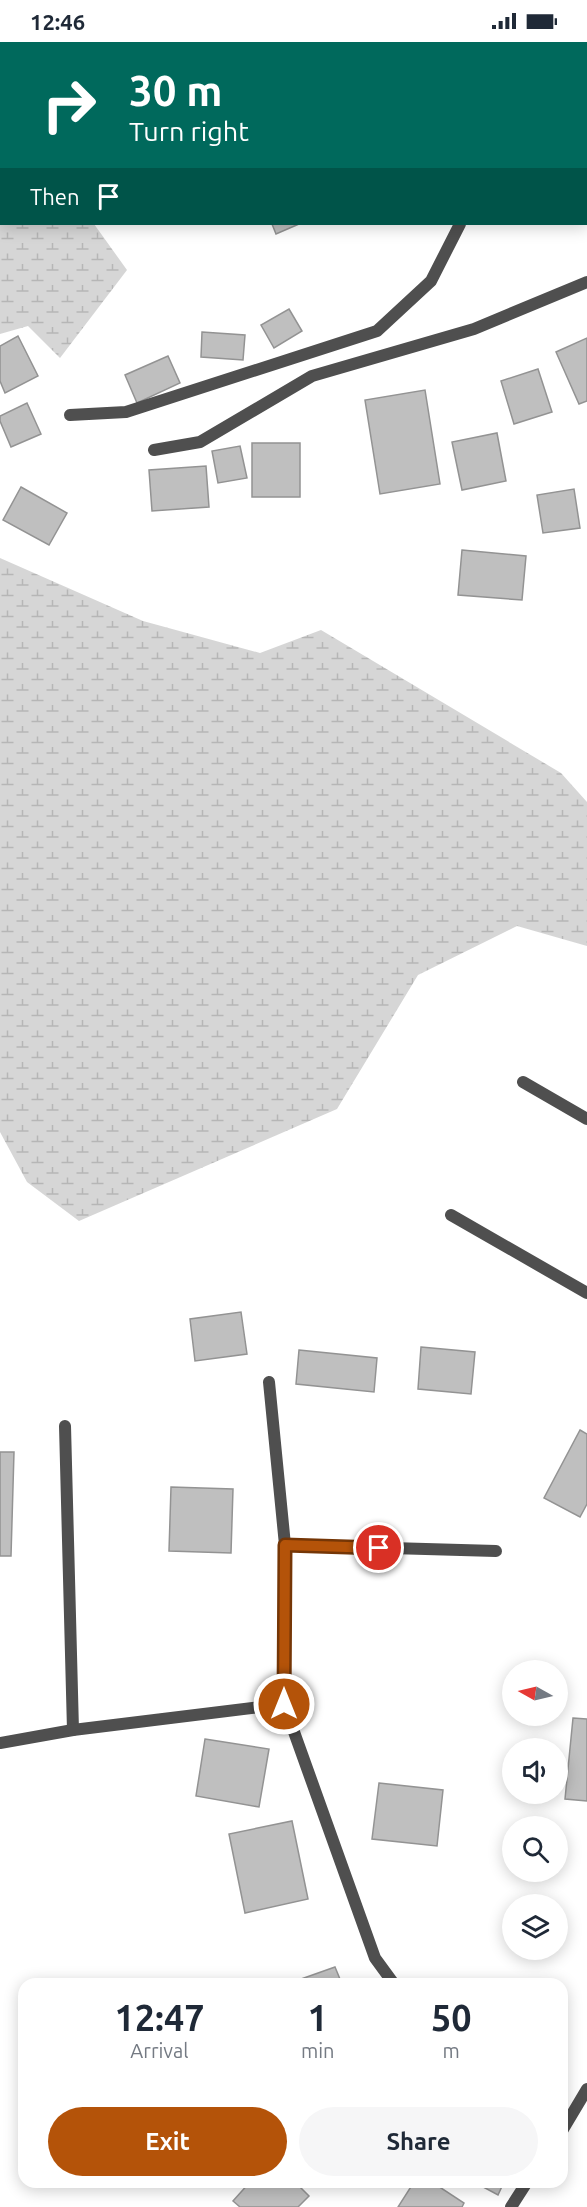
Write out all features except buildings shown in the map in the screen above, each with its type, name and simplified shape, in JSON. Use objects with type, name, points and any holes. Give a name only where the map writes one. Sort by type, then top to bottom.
[{"type":"street","points":[[70,415],[126,412],[376,332],[431,281],[459,225]]},
{"type":"street","points":[[154,450],[200,441],[312,375],[474,329],[587,282]]},
{"type":"street","points":[[523,1082],[587,1119]]},
{"type":"street","points":[[451,1215],[587,1293]]},
{"type":"street","points":[[269,1382],[285,1545],[284,1704],[375,1958],[390,1978]]},
{"type":"street","points":[[65,1426],[73,1730]]},
{"type":"street","points":[[285,1545],[496,1551]]},
{"type":"street","points":[[0,1743],[73,1730],[284,1704]]},
{"type":"street","points":[[568,2114],[587,2089]]},
{"type":"street","points":[[511,2207],[524,2188]]},
{"type":"green space","points":[[0,225],[95,225],[127,270],[60,358],[28,326],[0,334]]},
{"type":"green space","points":[[0,558],[143,621],[260,653],[321,630],[561,773],[587,802],[587,946],[517,926],[418,975],[337,1109],[79,1221],[27,1182],[0,1132]]},
{"type":"route","points":[[284,1704],[285,1545],[379,1548]]}]
